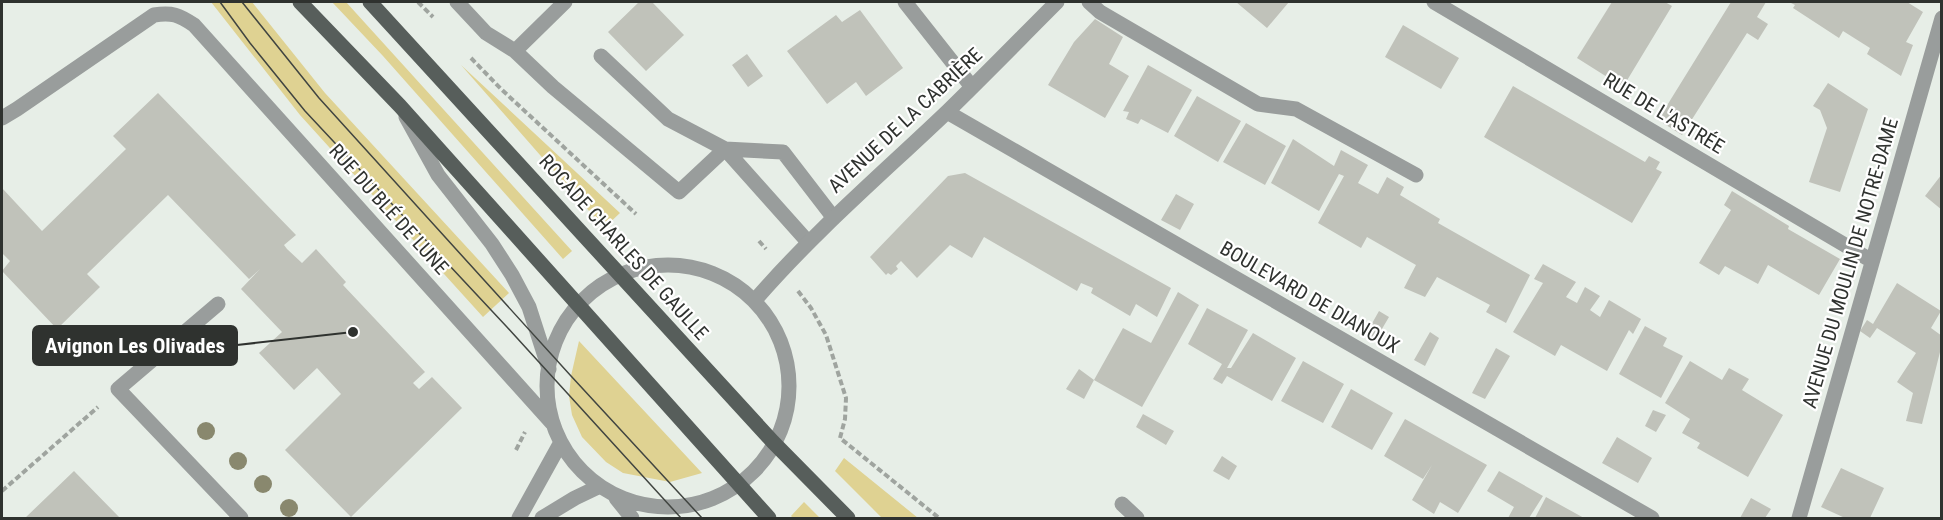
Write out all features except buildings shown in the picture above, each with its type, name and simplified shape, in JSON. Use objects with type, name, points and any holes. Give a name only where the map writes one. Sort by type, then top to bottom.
[{"type":"main road","points":[[300,2],[400,106],[769,519]]},
{"type":"main road","name":"ROCADE CHARLES DE GAULLE","points":[[370,2],[773,442],[848,519]]},
{"type":"street","points":[[458,2],[486,33],[515,51],[553,87],[680,192],[725,148],[783,152],[833,217]]},
{"type":"street","points":[[515,51],[564,2]]},
{"type":"street","points":[[904,2],[972,87]]},
{"type":"street","name":"AVENUE DE LA CABRIÈRE","points":[[756,299],[833,217],[947,112],[1057,2]]},
{"type":"street","points":[[1089,2],[1100,12],[1258,104],[1296,109],[1416,175]]},
{"type":"street","name":"RUE DE L'ASTRÉE","points":[[1434,2],[1872,261]]},
{"type":"street","name":"RUE DU BLÉ DE LUNE","points":[[2,118],[154,15],[169,13],[182,17],[194,25],[552,423]]},
{"type":"street","name":"AVENUE DU MOULIN DE NOTRE-DAME","points":[[1799,519],[1941,18]]},
{"type":"street","points":[[601,56],[668,119],[725,148],[808,242]]},
{"type":"street","points":[[400,106],[438,175],[492,244],[512,275],[529,307],[549,369]]},
{"type":"street","name":"BOULEVARD DE DIANOUX","points":[[947,112],[1652,519]]},
{"type":"street","points":[[679,262],[704,266],[733,279],[756,299],[776,328],[786,359],[788,387],[773,442],[759,464],[739,483],[716,497],[691,505],[671,508],[641,506],[614,496],[581,473],[560,444],[547,400],[552,355],[562,329],[579,306],[599,290],[622,277],[646,267],[679,262]]},
{"type":"street","points":[[218,304],[118,389],[241,519]]},
{"type":"street","points":[[519,519],[560,444]]},
{"type":"street","points":[[542,519],[575,498],[598,487]]},
{"type":"street","points":[[614,496],[632,519]]},
{"type":"street","points":[[1122,504],[1137,519]]},
{"type":"path","points":[[418,2],[440,25]]},
{"type":"path","points":[[471,57],[501,89],[636,214]]},
{"type":"path","points":[[812,308],[826,335],[846,398],[846,419],[840,438],[939,519]]},
{"type":"path","points":[[2,491],[118,389]]},
{"type":"shaded area","points":[[211,2],[252,2],[325,93],[509,293],[483,317],[300,115]]},
{"type":"shaded area","points":[[332,2],[346,2],[572,251],[563,259],[383,56]]},
{"type":"shaded area","points":[[461,65],[620,213],[604,228]]},
{"type":"shaded area","points":[[579,341],[702,473],[670,482],[623,473],[606,462],[582,437],[572,415],[569,396]]},
{"type":"shaded area","points":[[844,458],[918,518],[882,518],[835,471]]},
{"type":"shaded area","points":[[804,502],[820,518],[793,518],[791,516]]},
{"type":"tram line","points":[[220,2],[305,111],[681,518]]},
{"type":"tram line","points":[[242,2],[319,98],[702,518]]},
{"type":"place","name":"Avignon Les Olivades","points":[[353,332]]}]
